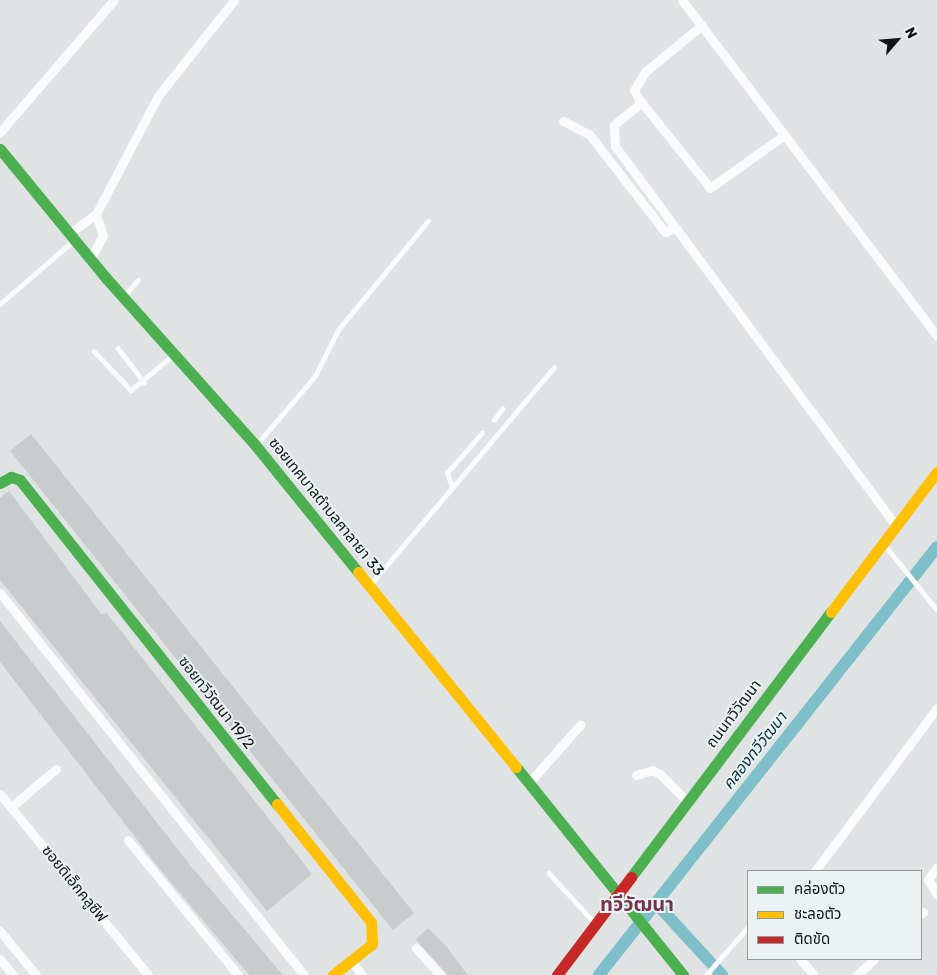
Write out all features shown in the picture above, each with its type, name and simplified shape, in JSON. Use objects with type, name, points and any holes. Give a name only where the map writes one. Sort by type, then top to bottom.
[{"type":"street","points":[[0,132],[114,0]]},
{"type":"street","points":[[72,237],[96,214],[158,96],[234,0]]},
{"type":"street","points":[[682,0],[783,136],[937,336]]},
{"type":"street","points":[[702,25],[637,82],[634,90],[642,102],[710,188],[783,136]]},
{"type":"street","points":[[642,102],[614,125],[611,137],[675,228],[895,525]]},
{"type":"street","points":[[563,121],[589,134],[665,232],[675,228]]},
{"type":"street","name":"ซอยเทศบาลตำบลศาลายา 33","points":[[0,149],[90,259],[256,446],[370,585],[630,912],[683,975]]},
{"type":"street","points":[[90,259],[103,236],[96,214]]},
{"type":"street","name":"ถนนทวีวัฒนา","points":[[557,975],[882,541],[937,472]]},
{"type":"street","name":"ซอยทวีวัฒนา 19/2","points":[[0,483],[11,477],[20,480],[371,922],[372,944],[333,975]]},
{"type":"street","points":[[0,593],[304,975]]},
{"type":"street","points":[[816,870],[937,708]]},
{"type":"street","points":[[528,784],[580,725]]},
{"type":"street","points":[[11,807],[56,769]]},
{"type":"street","points":[[636,775],[652,770],[660,774],[687,802]]},
{"type":"street","name":"ซอยดิเอ็กคลูซีฟ","points":[[0,794],[148,975]]},
{"type":"street","points":[[128,840],[238,975]]},
{"type":"street","points":[[937,867],[928,880],[937,894]]},
{"type":"street","points":[[0,931],[36,975]]},
{"type":"street","points":[[416,948],[440,975]]},
{"type":"street","points":[[0,959],[13,975]]},
{"type":"street","points":[[801,960],[814,975]]},
{"type":"street","points":[[857,975],[873,960]]},
{"type":"street","points":[[351,962],[362,975]]},
{"type":"lane","points":[[256,446],[315,376],[338,330],[428,221]]},
{"type":"lane","points":[[0,304],[72,237]]},
{"type":"lane","points":[[124,297],[138,280]]},
{"type":"lane","points":[[118,348],[144,382]]},
{"type":"lane","points":[[94,350],[126,388],[135,388],[144,382],[174,354]]},
{"type":"lane","points":[[370,585],[554,367]]},
{"type":"lane","points":[[494,420],[502,410]]},
{"type":"lane","points":[[452,487],[447,473],[482,432]]},
{"type":"lane","points":[[882,541],[937,610]]},
{"type":"lane","points":[[549,873],[596,924]]},
{"type":"lane","points":[[706,975],[722,961],[747,928]]},
{"type":"building","points":[[31,434],[414,913],[393,930],[10,451]]},
{"type":"building","points":[[9,491],[102,615],[106,612],[312,874],[267,911],[0,580],[0,498]]},
{"type":"building","points":[[0,621],[190,865],[283,975],[249,975],[159,868],[0,662]]},
{"type":"building","points":[[428,928],[445,945],[468,975],[448,975],[418,942],[416,939]]},
{"type":"waterway","name":"คลองทวีวัฒนา","points":[[599,975],[937,547]]},
{"type":"waterway","points":[[656,903],[722,975]]},
{"type":"traffic: fast","points":[[0,149],[106,278],[256,446],[358,572]]},
{"type":"traffic: fast","points":[[0,483],[11,477],[20,480],[277,804]]},
{"type":"traffic: fast","points":[[631,877],[831,612]]},
{"type":"traffic: fast","points":[[516,767],[683,975]]},
{"type":"traffic: slow","points":[[831,612],[937,472]]},
{"type":"traffic: slow","points":[[358,572],[516,767]]},
{"type":"traffic: slow","points":[[277,804],[371,922],[372,944],[333,975]]},
{"type":"traffic: jam","points":[[557,975],[631,877]]},
{"type":"district","name":"ทวีวัฒนา","points":[[637,904]]}]
